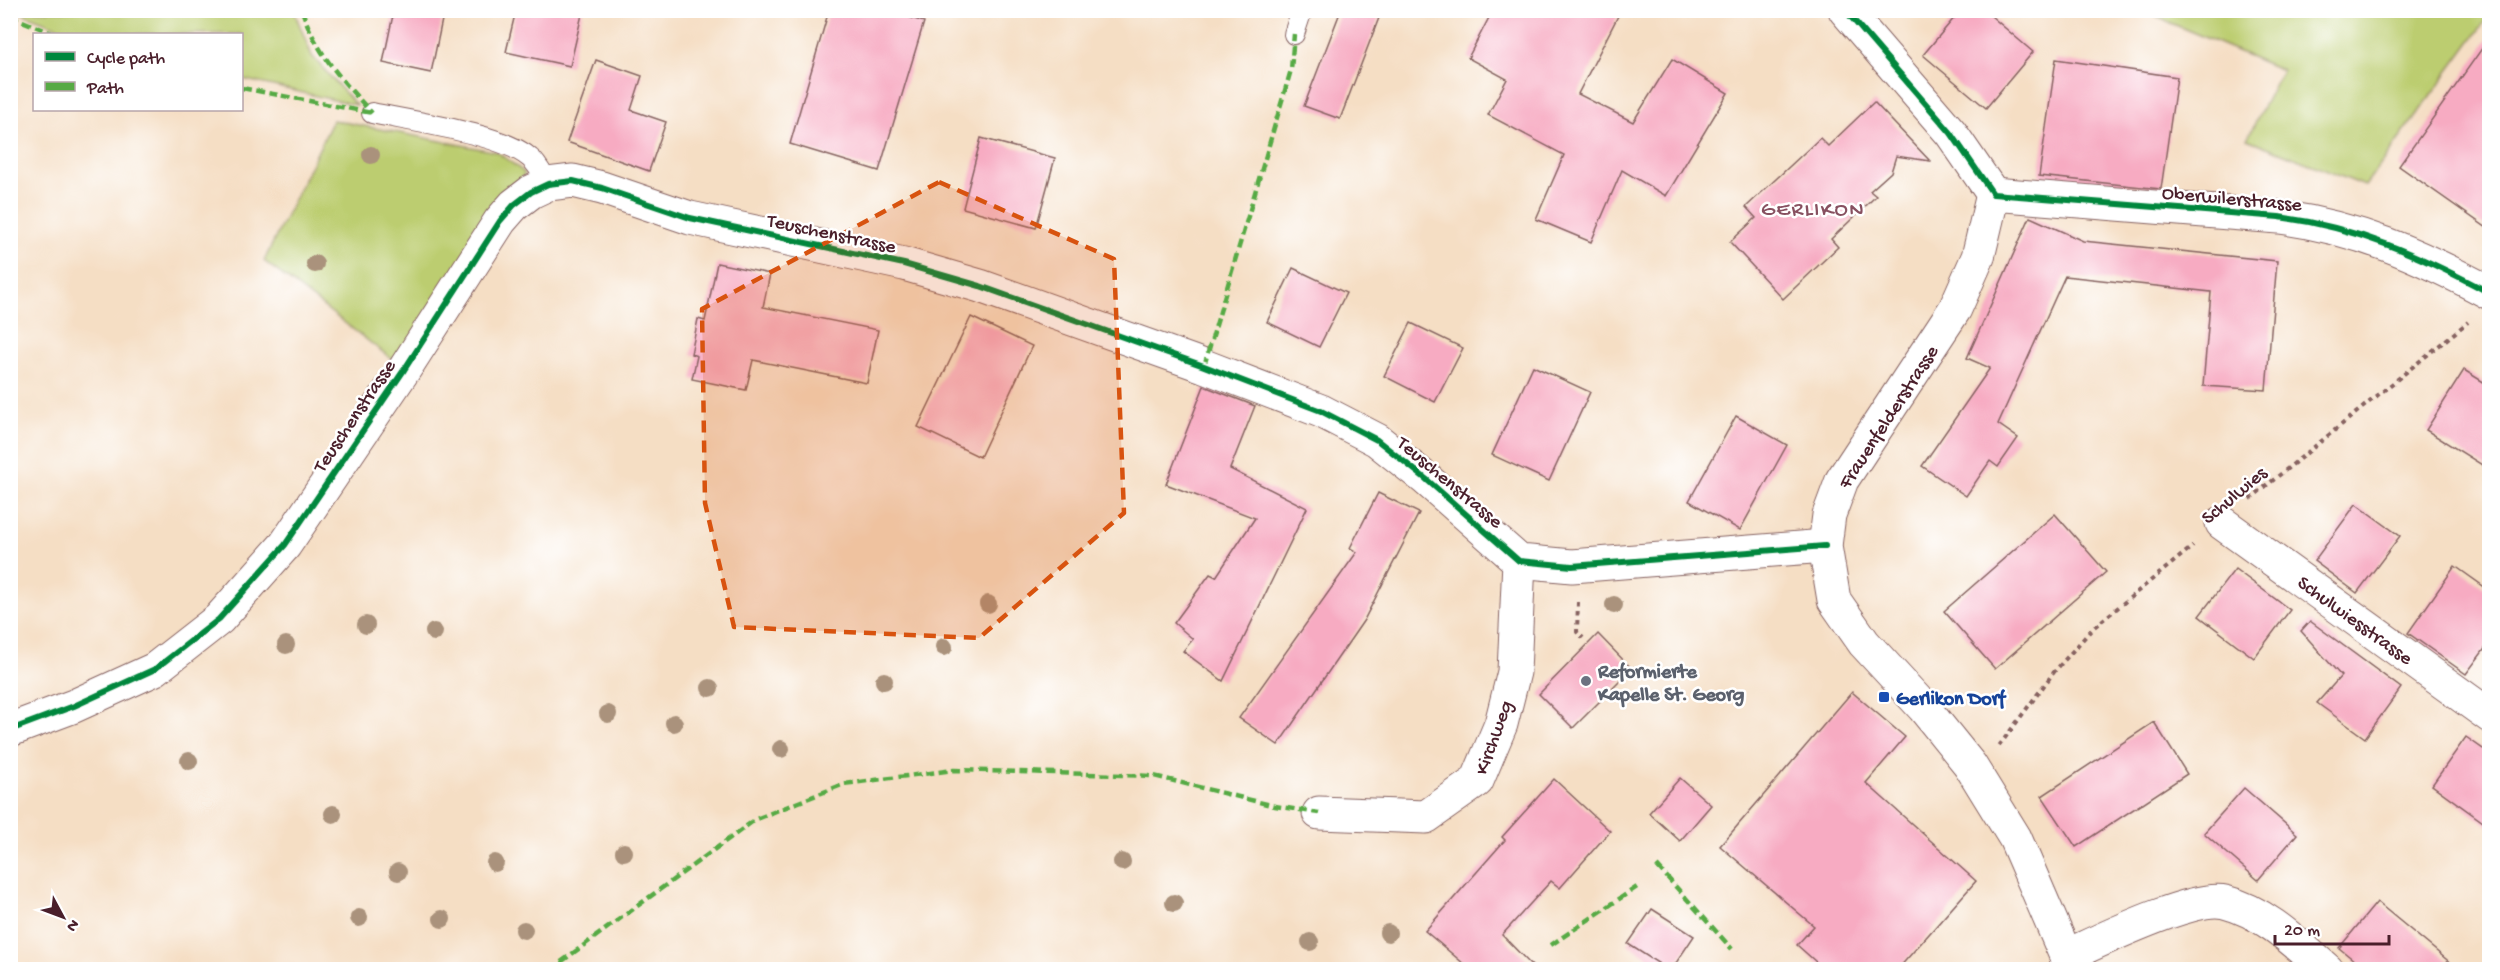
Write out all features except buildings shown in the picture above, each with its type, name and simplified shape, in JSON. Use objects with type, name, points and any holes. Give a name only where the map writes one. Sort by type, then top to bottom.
[{"type":"street","points":[[1845,10],[1951,133],[1994,194]]},
{"type":"street","name":"Teuschenstrasse","points":[[10,730],[74,706],[155,669],[219,619],[285,545],[404,370],[500,221],[514,205],[548,184],[573,181],[602,188],[690,218],[904,264],[980,286],[1311,407],[1377,440],[1426,479],[1519,561]]},
{"type":"street","name":"Oberwilerstrasse","points":[[1994,194],[2279,217],[2315,222],[2386,242],[2433,262],[2489,293]]},
{"type":"street","name":"Frauenfelderstrasse","points":[[1994,194],[1978,257],[1955,309],[1842,480],[1829,515],[1825,546],[1834,600],[1864,644],[1924,708],[1970,765],[2015,838],[2069,963]]},
{"type":"street","name":"Schulwiesstrasse","points":[[2222,523],[2490,716]]},
{"type":"street","points":[[1519,561],[1572,566],[1825,546]]},
{"type":"street","name":"Kirchweg","points":[[1319,813],[1426,817],[1477,782],[1501,724],[1514,672],[1519,561]]},
{"type":"street","points":[[2069,963],[2181,906],[2224,901],[2266,919],[2327,969]]},
{"type":"lane","points":[[1293,34],[1302,10]]},
{"type":"lane","points":[[372,113],[493,140],[514,148],[531,158],[548,184]]},
{"type":"highlighted area","points":[[939,182],[1114,259],[1124,513],[979,638],[734,627],[705,503],[702,309]]},
{"type":"green space","points":[[2489,10],[2489,16],[2365,186],[2247,139],[2282,70],[2142,11]]},
{"type":"green space","points":[[16,11],[294,11],[312,56],[356,105],[243,79],[243,33],[72,33]]},
{"type":"green space","points":[[333,120],[497,152],[525,173],[397,363],[264,261]]},
{"type":"marked path","points":[[302,10],[322,52],[372,113]]},
{"type":"marked path","points":[[10,16],[52,33]]},
{"type":"marked path","points":[[1204,366],[1291,70],[1294,34]]},
{"type":"marked path","points":[[243,88],[372,113]]},
{"type":"marked path","points":[[550,970],[756,819],[844,784],[954,770],[1154,776],[1275,806],[1319,813]]},
{"type":"marked path","points":[[1657,866],[1732,949]]},
{"type":"marked path","points":[[1551,945],[1640,885]]},
{"type":"cycle path","points":[[1845,10],[1951,133],[1993,194],[2279,217],[2308,222],[2336,228],[2388,245],[2490,293]]},
{"type":"cycle path","points":[[10,730],[74,706],[155,669],[219,619],[285,545],[404,370],[500,221],[514,205],[531,192],[548,184],[573,181],[602,188],[690,218],[904,264],[980,286],[1204,366],[1321,411],[1377,440],[1426,479],[1519,561],[1572,566],[1825,546]]},
{"type":"place","name":"Reformierte Kapelle St. Georg","points":[[1586,681]]},
{"type":"place","name":"Gerlikon Dorf","points":[[1884,697]]},
{"type":"district","name":"GERLIKON","points":[[1813,207]]}]
